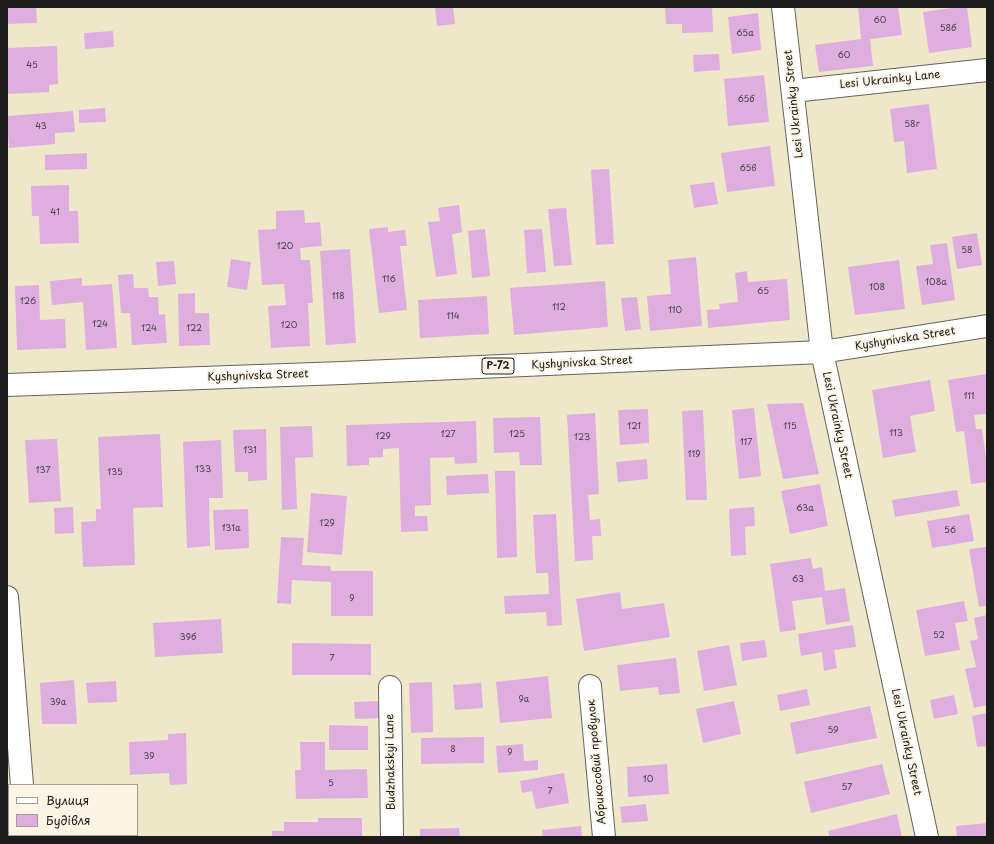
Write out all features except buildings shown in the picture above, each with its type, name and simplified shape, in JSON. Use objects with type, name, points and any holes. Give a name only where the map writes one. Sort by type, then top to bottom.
[{"type":"street","name":"Lesi Ukrainky Street","points":[[784,7],[822,352],[927,837]]},
{"type":"street","name":"Lesi Ukrainky Lane","points":[[793,91],[987,70]]},
{"type":"street","name":"Kyshynivska Street","points":[[7,385],[342,374],[822,352],[987,326]]},
{"type":"street","points":[[7,597],[22,784]]},
{"type":"street","name":"Budzhakskyi Lane","points":[[390,686],[392,837]]},
{"type":"street","name":"Абрикосовий провулок","points":[[590,686],[604,837]]}]
